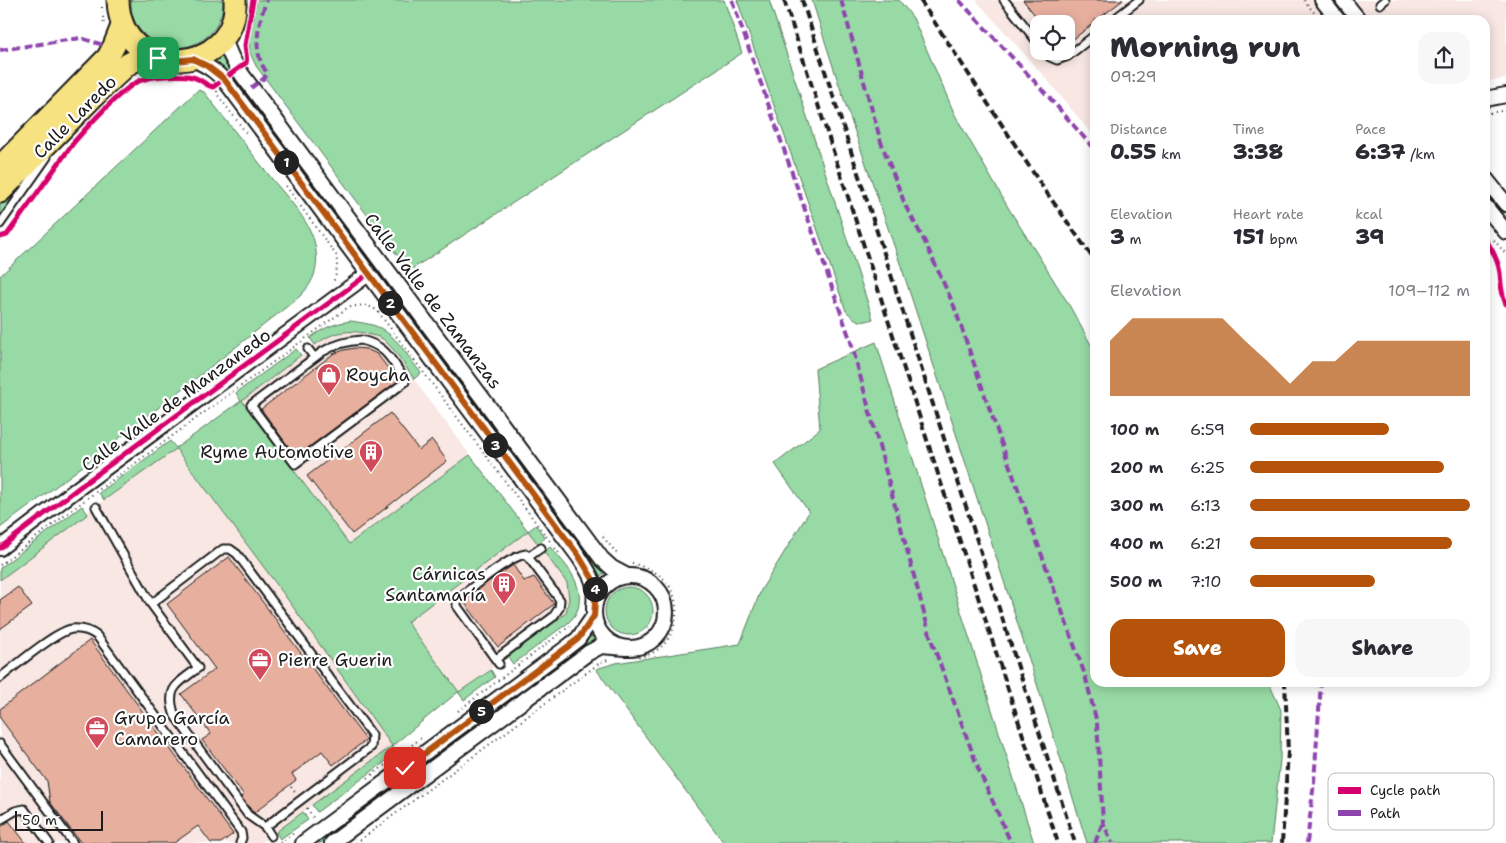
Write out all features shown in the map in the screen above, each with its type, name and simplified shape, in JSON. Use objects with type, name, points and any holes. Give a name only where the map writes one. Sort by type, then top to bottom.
[{"type":"main road","points":[[109,2],[118,12],[113,28],[132,40],[143,51],[158,58],[175,61],[193,59],[205,54],[216,46],[232,23],[236,7],[235,0]]},
{"type":"main road","name":"Calle Laredo","points":[[0,167],[108,57],[114,46],[113,28]]},
{"type":"main road","name":"Calle Laredo","points":[[0,192],[128,64],[140,58],[158,58]]},
{"type":"street","points":[[1322,0],[1334,15]]},
{"type":"street","points":[[1343,0],[1355,15]]},
{"type":"street","name":"Calle Valle de Zamanzas","points":[[224,37],[232,60],[243,76],[581,531],[606,564],[627,576]]},
{"type":"street","name":"Calle Valle de Zamanzas","points":[[193,59],[207,66],[218,83],[368,274],[588,570],[596,590],[594,612]]},
{"type":"street","points":[[1490,98],[1506,95]]},
{"type":"street","points":[[1490,184],[1506,204]]},
{"type":"street","points":[[1490,212],[1506,232]]},
{"type":"street","name":"Calle Valle de Manzanedo","points":[[0,548],[368,274]]},
{"type":"street","points":[[303,843],[578,639],[594,612],[599,594],[612,580],[627,576],[640,577],[653,584],[663,597],[667,610],[663,628],[658,636],[644,646],[635,648],[601,646],[588,653],[332,843]]},
{"type":"street","points":[[594,612],[596,624],[602,635],[618,646],[626,648]]},
{"type":"lane","points":[[1004,0],[1030,33]]},
{"type":"lane","points":[[1120,15],[1139,0]]},
{"type":"lane","points":[[1075,51],[1090,39]]},
{"type":"lane","points":[[0,224],[76,115]]},
{"type":"lane","points":[[361,340],[373,343],[383,349],[405,379],[405,382],[295,464],[251,405],[314,357],[331,346],[346,341],[361,340]]},
{"type":"lane","points":[[308,349],[314,357]]},
{"type":"lane","points":[[96,507],[151,604],[198,668],[176,685],[171,696],[175,716],[248,815],[265,827],[271,836]]},
{"type":"lane","points":[[528,557],[541,548]]},
{"type":"lane","points":[[151,604],[223,549],[230,549],[237,554],[372,735],[371,747],[265,827]]},
{"type":"lane","points":[[522,554],[526,554],[528,557],[560,600],[558,608],[553,616],[497,661],[457,606],[457,602],[462,595],[512,559],[522,554]]},
{"type":"lane","points":[[0,678],[56,635],[70,629],[88,630],[98,636],[241,832],[242,838],[240,843]]},
{"type":"lane","points":[[0,744],[73,843]]},
{"type":"lane","points":[[0,820],[15,811],[24,809],[49,843]]},
{"type":"path","points":[[1304,0],[1316,15]]},
{"type":"path","points":[[109,2],[113,28]]},
{"type":"path","points":[[217,94],[247,133]]},
{"type":"path","points":[[1490,113],[1506,110]]},
{"type":"path","points":[[286,186],[336,255],[335,278],[330,285]]},
{"type":"path","points":[[1490,234],[1506,254]]},
{"type":"path","points":[[0,566],[89,497],[347,308],[366,305],[375,308],[379,313],[564,560]]},
{"type":"path","points":[[452,715],[573,623]]},
{"type":"path","points":[[367,778],[429,733]]},
{"type":"path","points":[[308,809],[314,819]]},
{"type":"path","points":[[280,843],[300,828]]},
{"type":"shaded area","points":[[976,0],[1506,0],[1506,79],[1490,81],[1490,15],[1090,15],[1090,132],[1050,83]]},
{"type":"shaded area","points":[[348,331],[363,332],[384,339],[470,455],[349,544],[242,400],[325,337],[334,333]]},
{"type":"shaded area","points":[[175,449],[283,593],[392,746],[261,843],[0,843],[0,580],[104,500]]},
{"type":"shaded area","points":[[528,531],[567,583],[569,599],[566,613],[459,692],[407,622]]},
{"type":"green space","points":[[131,0],[223,0],[223,3],[216,26],[205,38],[192,45],[177,47],[163,45],[150,39],[140,29],[133,16]]},
{"type":"green space","points":[[257,0],[724,0],[742,53],[409,271],[256,66],[250,53],[249,41]]},
{"type":"green space","points":[[737,0],[769,0],[873,319],[858,321],[846,311]]},
{"type":"green space","points":[[812,0],[899,0],[913,18],[955,115],[1090,343],[1090,687],[1271,687],[1281,710],[1280,760],[1271,843],[1087,843],[974,488]]},
{"type":"green space","points":[[220,53],[230,71],[227,74],[222,67],[211,60]]},
{"type":"green space","points":[[240,84],[351,233],[348,236],[237,86]]},
{"type":"green space","points":[[198,90],[204,92],[296,208],[307,225],[314,241],[317,257],[313,278],[299,297],[151,414],[0,528],[0,276]]},
{"type":"green space","points":[[38,164],[0,216],[0,202]]},
{"type":"green space","points":[[1490,195],[1506,216],[1506,222],[1490,202]]},
{"type":"green space","points":[[358,241],[397,294],[394,296],[354,244]]},
{"type":"green space","points":[[403,301],[585,547],[581,549],[400,304]]},
{"type":"green space","points":[[351,321],[373,325],[385,331],[400,345],[421,373],[414,379],[393,349],[378,337],[356,332],[342,332],[328,337],[315,345],[310,338],[329,326]]},
{"type":"green space","points":[[876,342],[1034,843],[724,843],[596,669],[616,663],[740,644],[761,590],[809,512],[775,464],[820,429],[815,369]]},
{"type":"green space","points":[[296,349],[301,355],[242,401],[349,544],[470,455],[528,531],[407,622],[459,692],[491,670],[495,677],[464,700],[458,692],[392,746],[283,593],[176,449],[104,500],[99,493],[170,441],[176,448],[241,401],[236,393]]},
{"type":"green space","points":[[82,506],[88,514],[0,580],[0,568]]},
{"type":"green space","points":[[536,525],[545,538],[538,544],[528,531]]},
{"type":"green space","points":[[550,547],[572,574],[576,582],[579,592],[579,606],[568,623],[513,664],[508,657],[566,613],[569,599],[567,583],[544,552]]},
{"type":"green space","points":[[591,554],[599,566],[606,572],[600,576],[588,557]]},
{"type":"green space","points":[[624,587],[634,587],[646,594],[653,606],[653,616],[646,628],[634,635],[624,635],[616,631],[609,624],[605,616],[605,606],[609,598],[616,591]]},
{"type":"green space","points":[[591,636],[595,642],[575,654],[573,652]]},
{"type":"green space","points":[[565,657],[567,660],[321,843],[314,843]]},
{"type":"green space","points":[[392,746],[397,753],[317,812],[312,805]]},
{"type":"green space","points":[[303,812],[308,820],[280,839],[276,832]]},
{"type":"building","points":[[1023,0],[1123,0],[1104,15],[1090,15],[1090,26],[1075,38],[1075,15],[1035,15]]},
{"type":"building","name":"Roycha","points":[[355,348],[366,349],[377,354],[398,381],[296,457],[261,409],[333,354]]},
{"type":"building","name":"Ryme Automotive","points":[[390,413],[419,450],[432,440],[447,461],[352,534],[307,476]]},
{"type":"building","name":"Pierre Guerin","points":[[229,557],[366,740],[333,765],[322,751],[292,774],[296,780],[254,813],[241,797],[244,795],[202,740],[211,734],[181,694],[215,669],[167,604]]},
{"type":"building","name":"Cárnicas Santamaría","points":[[513,565],[524,581],[534,577],[554,604],[498,647],[464,602]]},
{"type":"building","points":[[18,587],[32,606],[0,629],[0,600]]},
{"type":"building","name":"Grupo García Camarero","points":[[90,640],[233,834],[221,843],[211,843],[198,826],[174,843],[81,843],[50,802],[47,781],[0,718],[0,709]]},
{"type":"building","points":[[9,821],[26,843],[0,843],[0,828]]},
{"type":"railway","points":[[784,0],[1058,843]]},
{"type":"railway","points":[[802,0],[1075,843]]},
{"type":"railway","points":[[920,0],[1044,189],[1090,254]]},
{"type":"railway","points":[[1282,843],[1288,752],[1285,687]]},
{"type":"marked path","points":[[251,88],[267,74],[258,52],[260,21],[267,0]]},
{"type":"marked path","points":[[732,0],[851,342],[931,639],[978,768],[1011,843]]},
{"type":"marked path","points":[[841,0],[881,142],[906,207],[925,242],[954,306],[1085,675],[1097,723],[1103,822],[1112,843]]},
{"type":"marked path","points":[[959,0],[1090,144]]},
{"type":"marked path","points":[[0,50],[81,38],[103,45]]},
{"type":"marked path","points":[[1307,843],[1314,782],[1321,687]]},
{"type":"marked path","points":[[1095,843],[1103,822]]},
{"type":"cycle path","points":[[0,237],[7,235],[74,142],[105,109],[131,86],[139,81],[150,78],[187,76],[213,87],[246,63],[245,45],[253,0]]},
{"type":"cycle path","points":[[193,59],[213,70],[229,86],[579,557],[588,570],[594,586],[594,608]]},
{"type":"cycle path","points":[[1490,248],[1498,264],[1502,293],[1506,304]]},
{"type":"cycle path","points":[[0,548],[368,274]]},
{"type":"place","name":"Roycha","points":[[329,396]]},
{"type":"place","name":"Ryme Automotive","points":[[371,473]]},
{"type":"place","name":"Cárnicas Santamaría","points":[[504,605]]},
{"type":"place","name":"Pierre Guerin","points":[[260,681]]},
{"type":"place","name":"Grupo García Camarero","points":[[97,749]]},
{"type":"route","points":[[158,58],[175,61],[193,59],[217,72],[224,79],[579,556],[594,581],[596,590],[594,616],[578,639],[405,768]]}]
